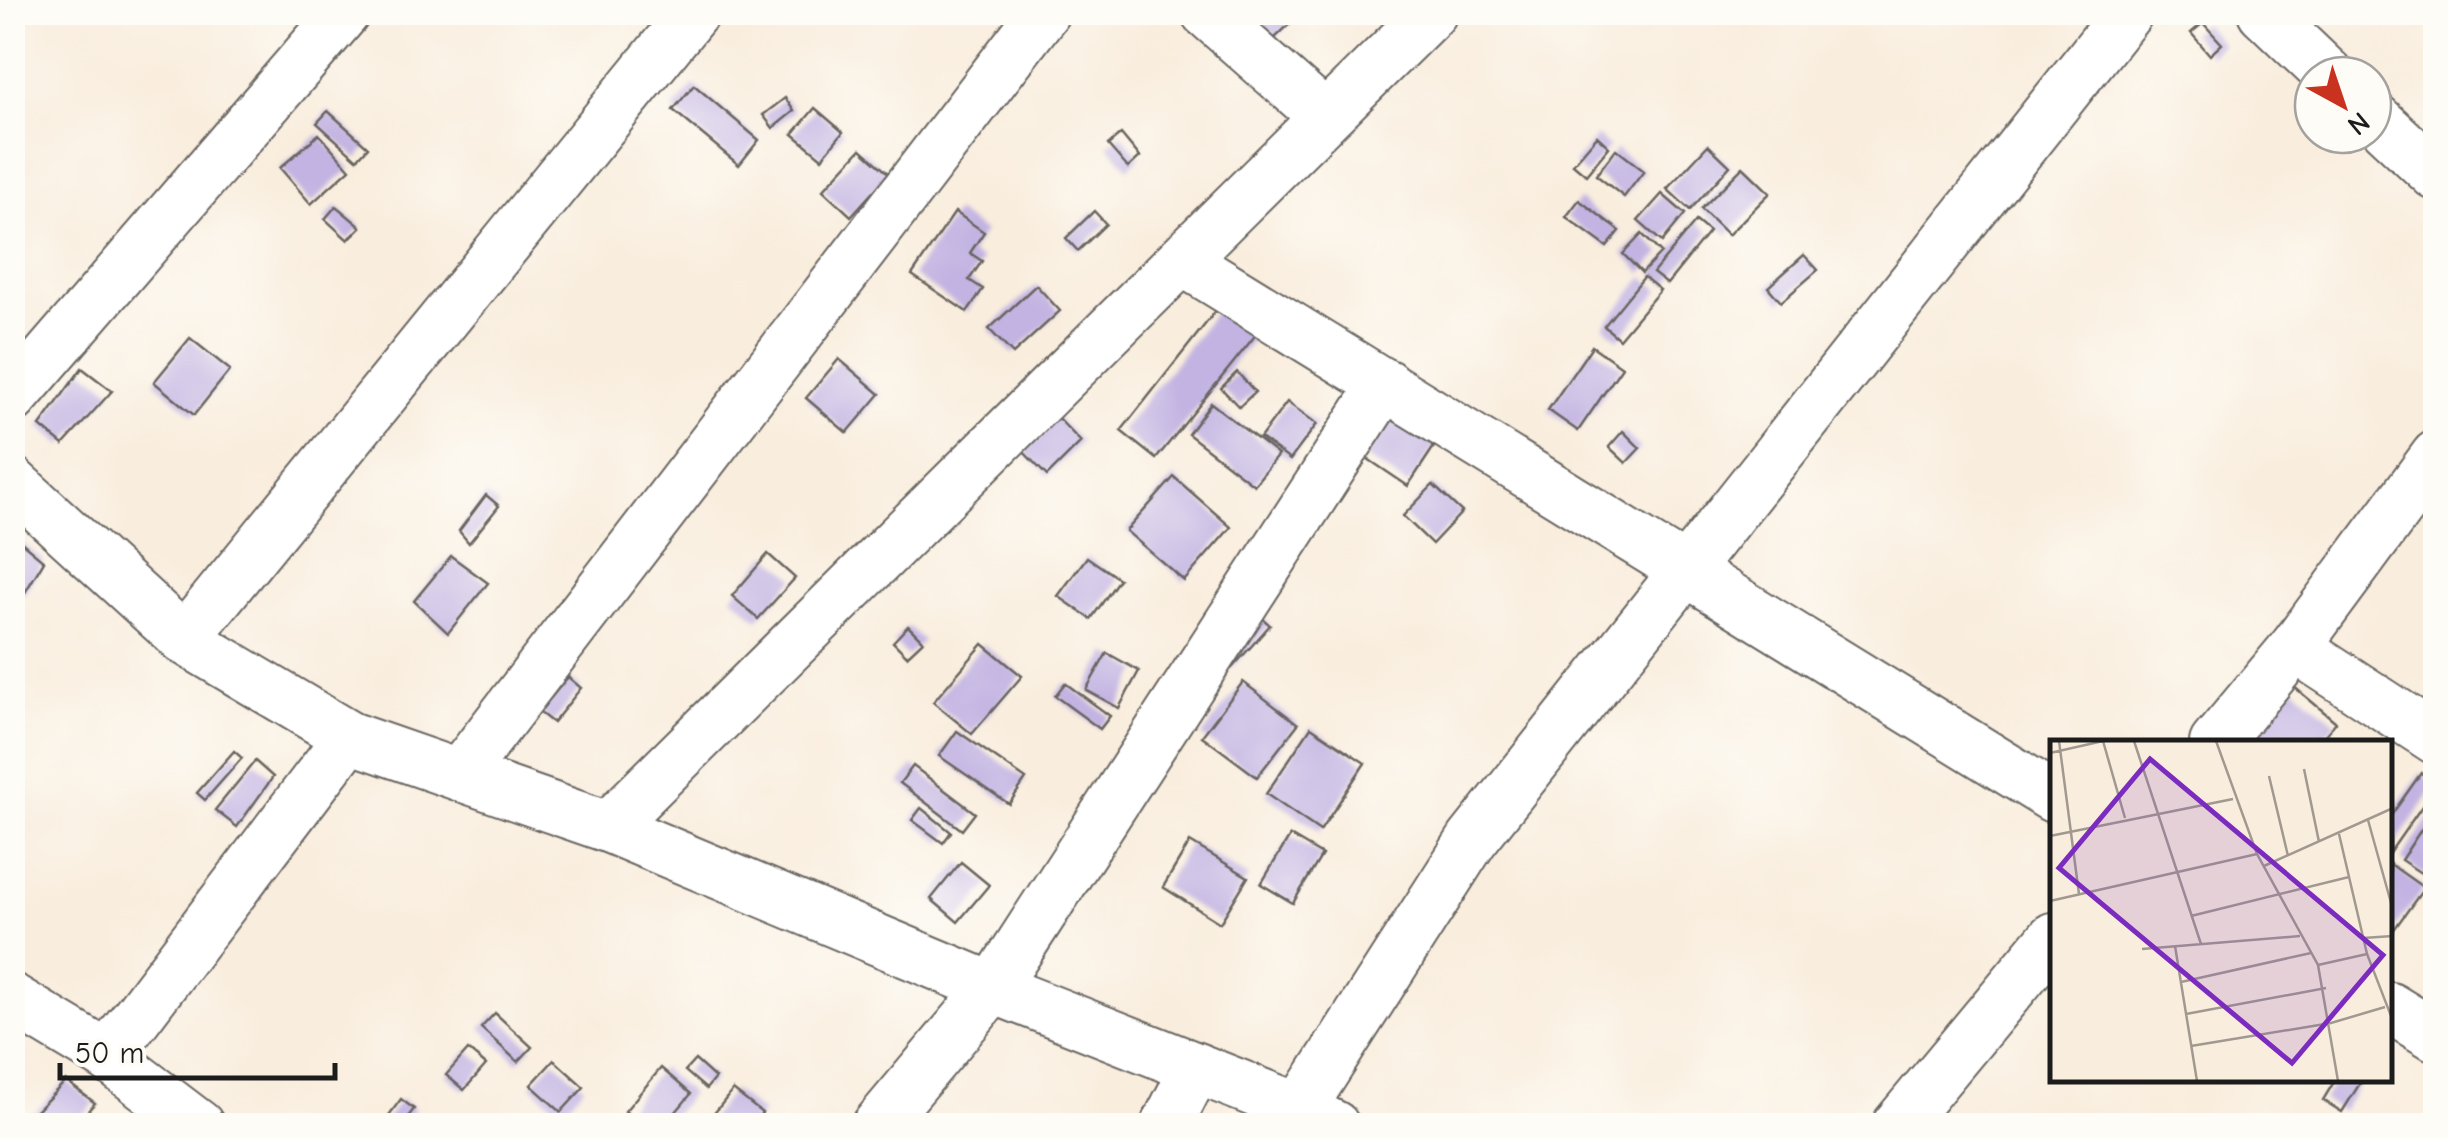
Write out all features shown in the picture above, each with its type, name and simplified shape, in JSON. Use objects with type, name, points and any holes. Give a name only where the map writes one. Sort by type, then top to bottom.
[{"type":"street","points":[[12,398],[345,12]]},
{"type":"street","points":[[184,639],[694,12]]},
{"type":"street","points":[[459,776],[1044,12]]},
{"type":"street","points":[[1206,12],[1324,116]]},
{"type":"street","points":[[608,826],[1432,12]]},
{"type":"street","points":[[12,482],[184,639],[349,737],[608,826],[993,988],[1317,1117],[1472,840],[2128,12]]},
{"type":"street","points":[[2263,12],[2308,55]]},
{"type":"street","points":[[2393,135],[2436,175]]},
{"type":"street","points":[[1182,260],[2050,795]]},
{"type":"street","points":[[878,1126],[993,988],[1385,384]]},
{"type":"street","points":[[2218,740],[2296,646],[2436,456]]},
{"type":"street","points":[[2296,646],[2436,739]]},
{"type":"street","points":[[108,1056],[349,737]]},
{"type":"street","points":[[1897,1126],[2050,942]]},
{"type":"street","points":[[14,1003],[108,1056],[200,1126]]},
{"type":"street","points":[[2393,1010],[2436,1036]]},
{"type":"street","points":[[1166,1126],[1196,1068]]},
{"type":"building","points":[[1273,12],[1302,12],[1271,42],[1257,28]]},
{"type":"building","points":[[2203,23],[2222,44],[2210,55],[2191,33]]},
{"type":"building","points":[[694,85],[759,140],[739,165],[673,110]]},
{"type":"building","points":[[785,98],[794,111],[773,128],[763,115]]},
{"type":"building","points":[[815,108],[843,132],[822,158],[793,134]]},
{"type":"building","points":[[328,111],[368,147],[357,159],[317,123]]},
{"type":"building","points":[[319,134],[350,169],[311,204],[280,168]]},
{"type":"building","points":[[1121,134],[1140,157],[1128,168],[1108,145]]},
{"type":"building","points":[[1597,136],[1609,147],[1586,175],[1573,164]]},
{"type":"building","points":[[1708,145],[1730,166],[1690,210],[1667,189]]},
{"type":"building","points":[[861,149],[889,174],[851,216],[823,190]]},
{"type":"building","points":[[1616,149],[1644,171],[1624,197],[1596,175]]},
{"type":"building","points":[[1743,167],[1770,193],[1728,235],[1701,209]]},
{"type":"building","points":[[1662,194],[1685,214],[1662,242],[1638,221]]},
{"type":"building","points":[[1579,200],[1620,231],[1607,247],[1566,217]]},
{"type":"building","points":[[336,206],[361,227],[348,240],[325,219]]},
{"type":"building","points":[[1094,211],[1106,224],[1078,251],[1066,238]]},
{"type":"building","points":[[955,212],[984,232],[970,253],[982,261],[969,280],[983,289],[967,312],[912,275]]},
{"type":"building","points":[[1696,221],[1709,232],[1667,284],[1653,273]]},
{"type":"building","points":[[1642,234],[1661,253],[1642,273],[1623,254]]},
{"type":"building","points":[[1804,255],[1818,270],[1781,302],[1768,287]]},
{"type":"building","points":[[1644,277],[1660,290],[1619,339],[1604,326]]},
{"type":"building","points":[[1036,285],[1060,311],[1013,354],[989,329]]},
{"type":"building","points":[[1222,303],[1258,332],[1156,459],[1121,431]]},
{"type":"building","points":[[190,338],[230,370],[194,415],[154,382]]},
{"type":"building","points":[[1592,346],[1622,367],[1578,431],[1548,410]]},
{"type":"building","points":[[839,359],[880,394],[847,433],[806,398]]},
{"type":"building","points":[[82,368],[112,391],[63,445],[40,426]]},
{"type":"building","points":[[1237,372],[1255,392],[1239,407],[1221,388]]},
{"type":"building","points":[[1287,402],[1317,424],[1290,460],[1260,438]]},
{"type":"building","points":[[1211,403],[1278,455],[1254,485],[1188,434]]},
{"type":"building","points":[[1401,405],[1443,433],[1408,486],[1365,457]]},
{"type":"building","points":[[1054,414],[1081,442],[1047,476],[1020,448]]},
{"type":"building","points":[[1623,431],[1640,448],[1626,463],[1609,447]]},
{"type":"building","points":[[1174,477],[1231,527],[1184,581],[1126,531]]},
{"type":"building","points":[[1433,485],[1462,512],[1432,544],[1403,516]]},
{"type":"building","points":[[486,495],[499,506],[469,543],[459,531]]},
{"type":"building","points":[[20,541],[44,561],[23,596],[12,588],[12,551]]},
{"type":"building","points":[[768,554],[795,578],[758,619],[732,596]]},
{"type":"building","points":[[451,556],[488,583],[448,633],[414,601]]},
{"type":"building","points":[[1087,557],[1119,579],[1091,619],[1058,596]]},
{"type":"building","points":[[1255,612],[1270,625],[1232,668],[1217,655]]},
{"type":"building","points":[[908,626],[923,641],[907,656],[893,642]]},
{"type":"building","points":[[983,644],[1022,676],[972,734],[933,702]]},
{"type":"building","points":[[1107,653],[1139,671],[1119,708],[1086,690]]},
{"type":"building","points":[[568,677],[581,688],[553,723],[539,712]]},
{"type":"building","points":[[1243,682],[1298,724],[1257,777],[1202,736]]},
{"type":"building","points":[[1065,683],[1110,716],[1100,729],[1055,696]]},
{"type":"building","points":[[2293,686],[2336,722],[2321,740],[2249,740]]},
{"type":"building","points":[[1311,727],[1365,763],[1320,831],[1266,794]]},
{"type":"building","points":[[957,731],[1026,779],[1009,804],[939,756]]},
{"type":"building","points":[[234,751],[242,758],[205,800],[197,793]]},
{"type":"building","points":[[255,761],[273,777],[237,827],[215,810]]},
{"type":"building","points":[[913,766],[975,813],[962,830],[900,783]]},
{"type":"building","points":[[2421,773],[2436,783],[2393,848],[2393,813]]},
{"type":"building","points":[[2436,807],[2436,883],[2401,860]]},
{"type":"building","points":[[921,808],[951,832],[943,843],[912,820]]},
{"type":"building","points":[[1290,836],[1322,855],[1293,903],[1261,884]]},
{"type":"building","points":[[1190,842],[1248,877],[1220,923],[1163,887]]},
{"type":"building","points":[[961,862],[989,885],[958,922],[931,899]]},
{"type":"building","points":[[2393,866],[2424,888],[2393,931]]},
{"type":"building","points":[[495,1013],[532,1047],[518,1062],[481,1028]]},
{"type":"building","points":[[468,1050],[486,1065],[464,1090],[446,1075]]},
{"type":"building","points":[[554,1060],[584,1087],[561,1112],[531,1085]]},
{"type":"building","points":[[695,1060],[715,1078],[706,1089],[685,1071]]},
{"type":"building","points":[[661,1068],[691,1094],[664,1126],[642,1126],[625,1111]]},
{"type":"building","points":[[66,1081],[95,1103],[74,1126],[41,1126],[30,1117]]},
{"type":"building","points":[[2333,1083],[2360,1083],[2342,1112],[2323,1100]]},
{"type":"building","points":[[733,1090],[762,1113],[751,1126],[704,1126]]},
{"type":"building","points":[[401,1099],[414,1109],[401,1126],[381,1126]]}]
